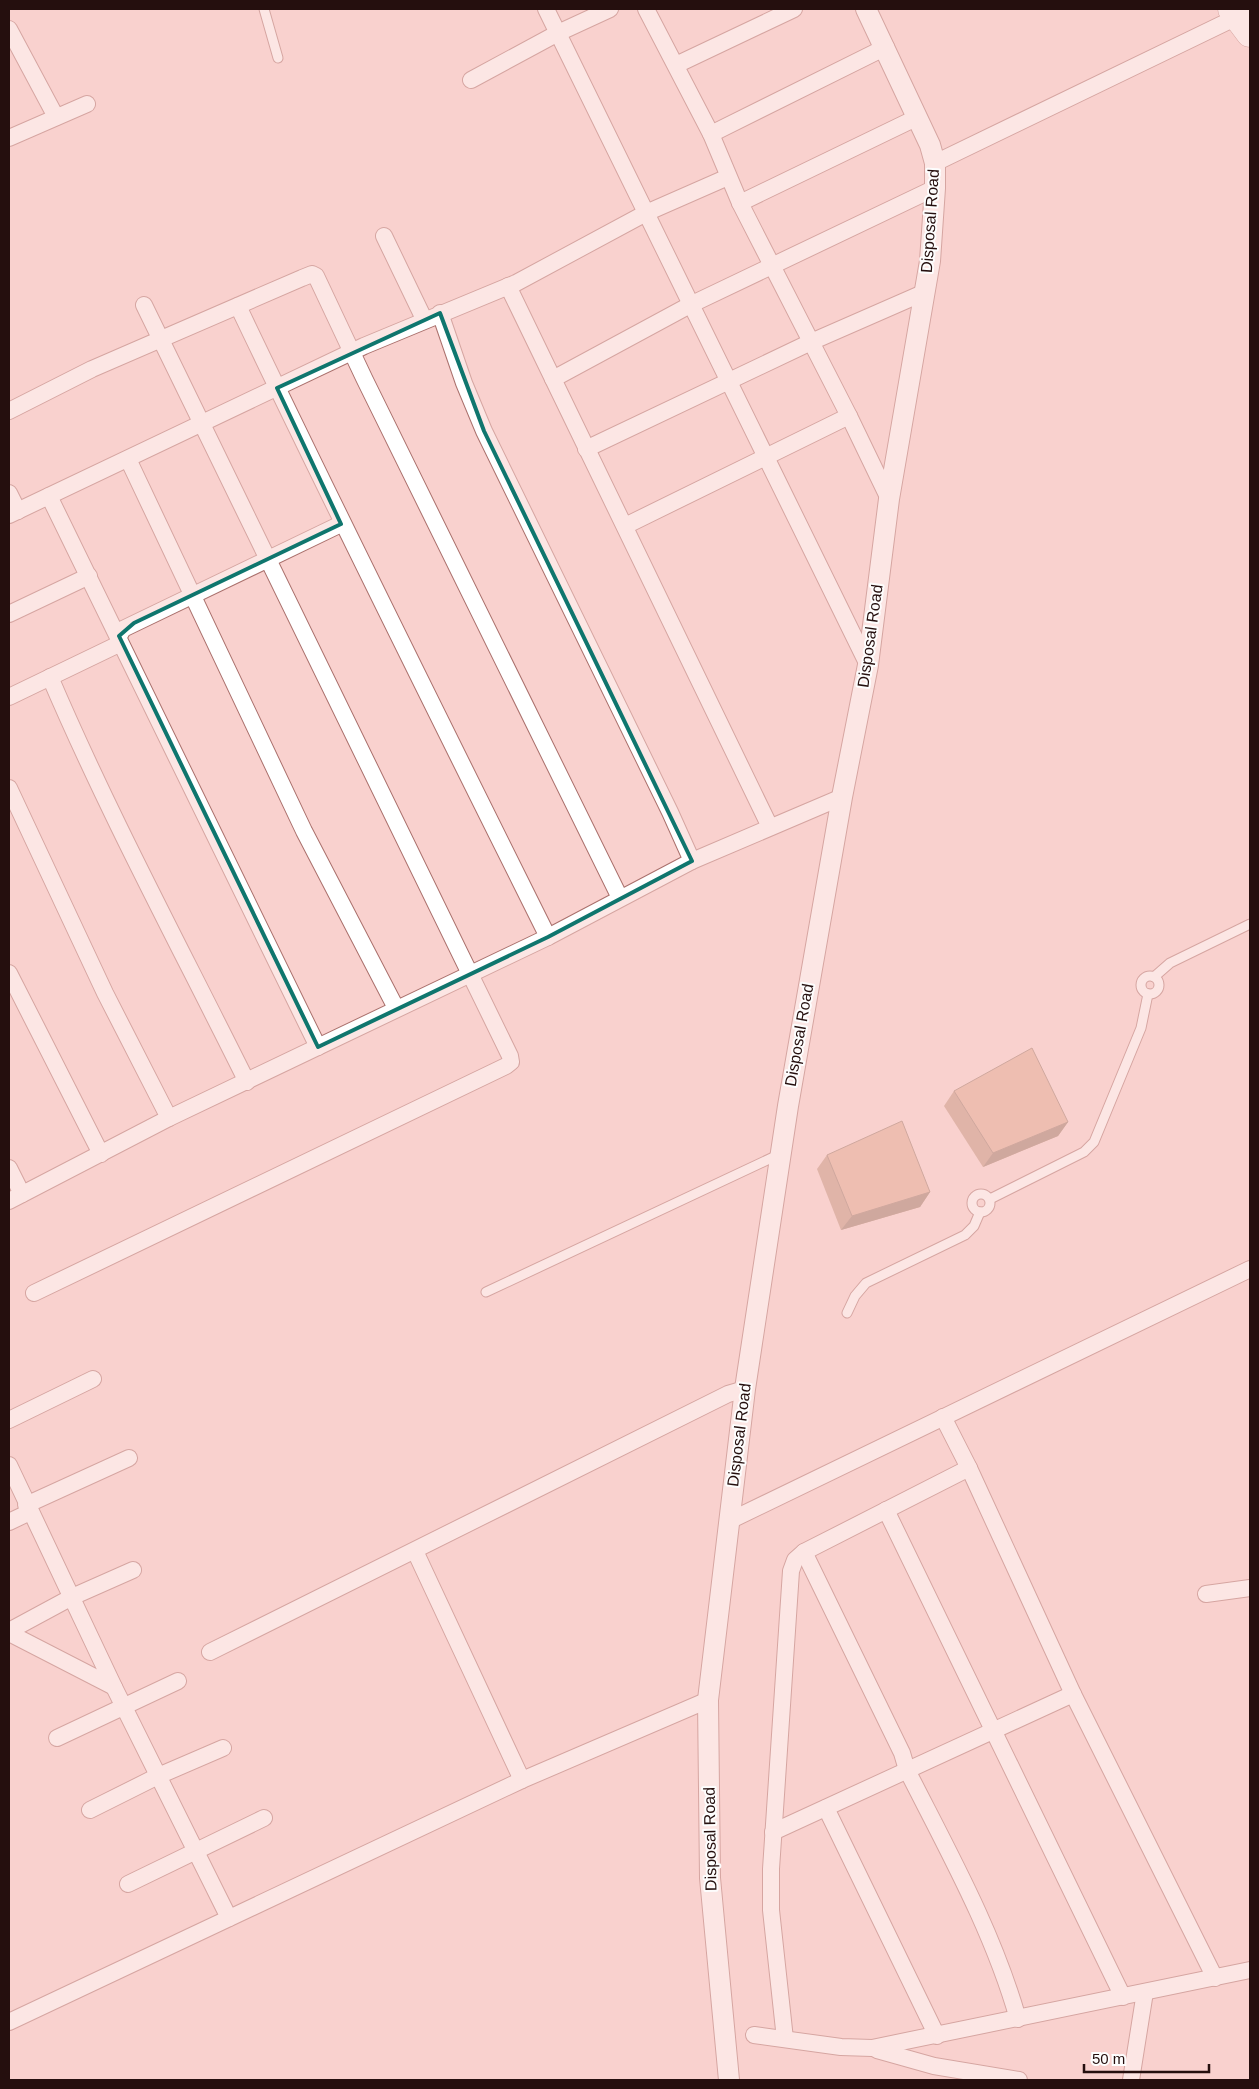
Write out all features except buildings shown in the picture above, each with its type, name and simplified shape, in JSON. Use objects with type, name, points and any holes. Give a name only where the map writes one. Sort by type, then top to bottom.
[{"type":"street","points":[[546,9],[868,665]]},
{"type":"street","points":[[471,80],[558,33],[610,9]]},
{"type":"street","points":[[646,9],[711,134],[740,203],[849,416],[889,499]]},
{"type":"street","points":[[676,65],[794,9]]},
{"type":"street","name":"Disposal Road","points":[[729,2080],[710,1878],[708,1700],[745,1390],[780,1154],[800,1025],[868,665],[889,499],[930,261],[935,188],[935,163],[930,145],[886,47],[866,9]]},
{"type":"street","points":[[935,163],[1240,19]]},
{"type":"street","points":[[9,29],[27,66],[56,117]]},
{"type":"street","points":[[711,134],[886,47]]},
{"type":"street","points":[[9,138],[87,104]]},
{"type":"street","points":[[740,203],[918,117]]},
{"type":"street","points":[[9,493],[13,513],[352,351],[432,316],[508,286],[646,213],[728,177]]},
{"type":"street","points":[[553,379],[690,305],[935,188]]},
{"type":"street","points":[[384,236],[432,316],[484,430],[692,861]]},
{"type":"street","points":[[9,411],[92,369],[160,338],[312,274],[321,284],[364,378],[620,898]]},
{"type":"street","points":[[508,286],[770,827]]},
{"type":"street","points":[[586,449],[811,342],[923,293]]},
{"type":"street","points":[[34,1293],[511,1062],[510,1056],[472,974],[335,698],[144,305]]},
{"type":"street","points":[[238,306],[341,524],[402,642],[548,937]]},
{"type":"street","points":[[625,526],[849,416]]},
{"type":"street","points":[[128,459],[304,831],[396,1008]]},
{"type":"street","points":[[49,496],[318,1047]]},
{"type":"street","points":[[9,697],[119,644],[119,636],[123,629],[341,524]]},
{"type":"street","points":[[9,614],[89,576]]},
{"type":"street","points":[[50,677],[83,756],[124,841],[153,894],[246,1082]]},
{"type":"street","points":[[9,788],[105,993],[169,1118]]},
{"type":"street","points":[[9,1168],[15,1197],[169,1118],[548,937],[692,861],[842,797]]},
{"type":"street","points":[[9,973],[100,1154]]},
{"type":"street","points":[[729,1521],[1250,1269]]},
{"type":"street","points":[[9,1420],[93,1379]]},
{"type":"street","points":[[210,1652],[728,1394],[745,1390]]},
{"type":"street","points":[[943,1416],[969,1468],[1073,1694],[1215,1978]]},
{"type":"street","points":[[9,1522],[28,1509],[129,1458]]},
{"type":"street","points":[[9,1466],[123,1706],[229,1918]]},
{"type":"street","points":[[785,2039],[771,1910],[773,1832],[791,1570],[795,1560],[804,1552],[969,1468]]},
{"type":"street","points":[[886,1510],[1123,1997]]},
{"type":"street","points":[[415,1551],[522,1780]]},
{"type":"street","points":[[804,1552],[902,1754],[907,1770],[968,1889],[1008,1984],[1018,2019]]},
{"type":"street","points":[[9,1632],[72,1597],[133,1570]]},
{"type":"street","points":[[1206,1594],[1250,1588]]},
{"type":"street","points":[[9,1632],[114,1687]]},
{"type":"street","points":[[56,1738],[178,1681]]},
{"type":"street","points":[[773,1832],[1073,1694]]},
{"type":"street","points":[[9,2022],[522,1780],[708,1700]]},
{"type":"street","points":[[90,1810],[158,1776],[223,1748]]},
{"type":"street","points":[[826,1808],[937,2036]]},
{"type":"street","points":[[128,1884],[264,1818]]},
{"type":"street","points":[[754,2035],[841,2048],[872,2048],[1250,1970]]},
{"type":"street","points":[[1130,2080],[1145,1992]]},
{"type":"street","points":[[872,2048],[934,2066],[1019,2080]]},
{"type":"lane","points":[[264,9],[278,58]]},
{"type":"lane","points":[[990,1199],[1084,1152],[1094,1142],[1141,1028],[1148,994],[1143,991],[1141,983],[1146,977],[1154,977],[1170,962],[1250,924]]},
{"type":"lane","points":[[486,1292],[780,1154]]},
{"type":"lane","points":[[980,1193],[990,1199],[990,1206],[984,1212],[973,1208],[973,1198],[980,1193]]},
{"type":"lane","points":[[847,1313],[855,1296],[866,1283],[965,1235],[974,1226],[980,1212]]},
{"type":"highlighted area","points":[[440,313],[484,431],[692,861],[548,937],[318,1047],[119,636],[134,623],[341,524],[277,388]]}]
